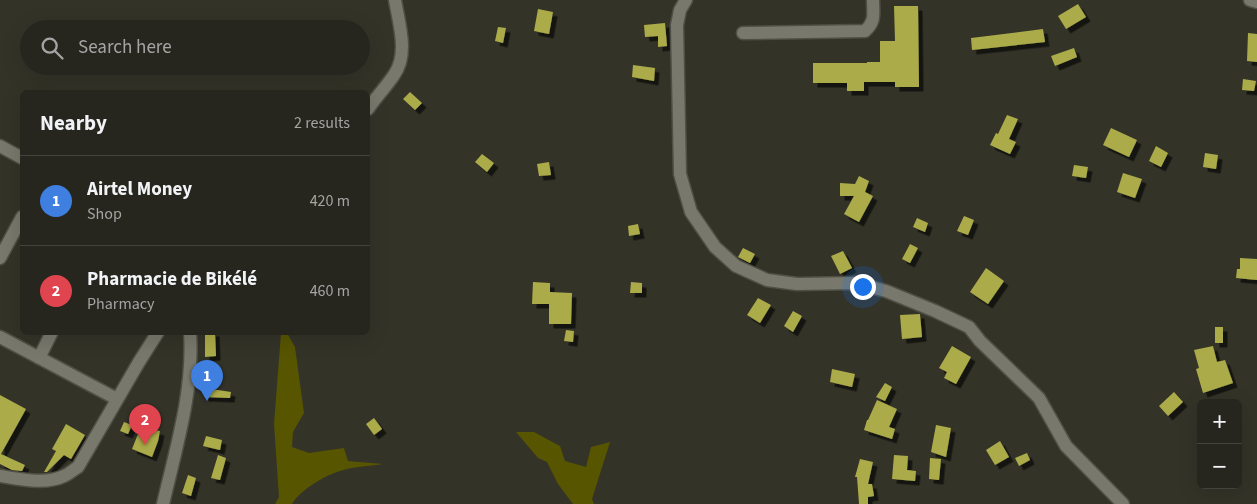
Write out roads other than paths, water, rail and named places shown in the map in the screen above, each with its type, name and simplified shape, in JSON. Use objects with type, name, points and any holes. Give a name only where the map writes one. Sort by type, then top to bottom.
[{"type":"street","points":[[370,106],[395,74],[401,62],[401,30],[395,0]]},
{"type":"street","points":[[686,0],[680,10],[677,25],[680,174],[691,212],[716,247],[736,266],[767,280],[797,284],[856,283],[886,291],[969,327],[980,341],[1039,398],[1066,446],[1122,504]]},
{"type":"street","points":[[743,33],[865,31],[871,26],[873,21],[873,0]]},
{"type":"street","points":[[1250,0],[1257,2]]},
{"type":"street","points":[[0,146],[20,157]]},
{"type":"street","points":[[0,258],[20,221]]},
{"type":"street","points":[[39,358],[50,335]]},
{"type":"street","points":[[0,476],[24,480],[50,481],[65,476],[78,467],[156,335]]},
{"type":"street","points":[[164,504],[188,387],[190,335]]},
{"type":"street","points":[[0,336],[117,399]]},
{"type":"place","name":"Airtel Money","points":[[207,401]]},
{"type":"place","name":"Pharmacie de Bikélé","points":[[145,445]]}]
